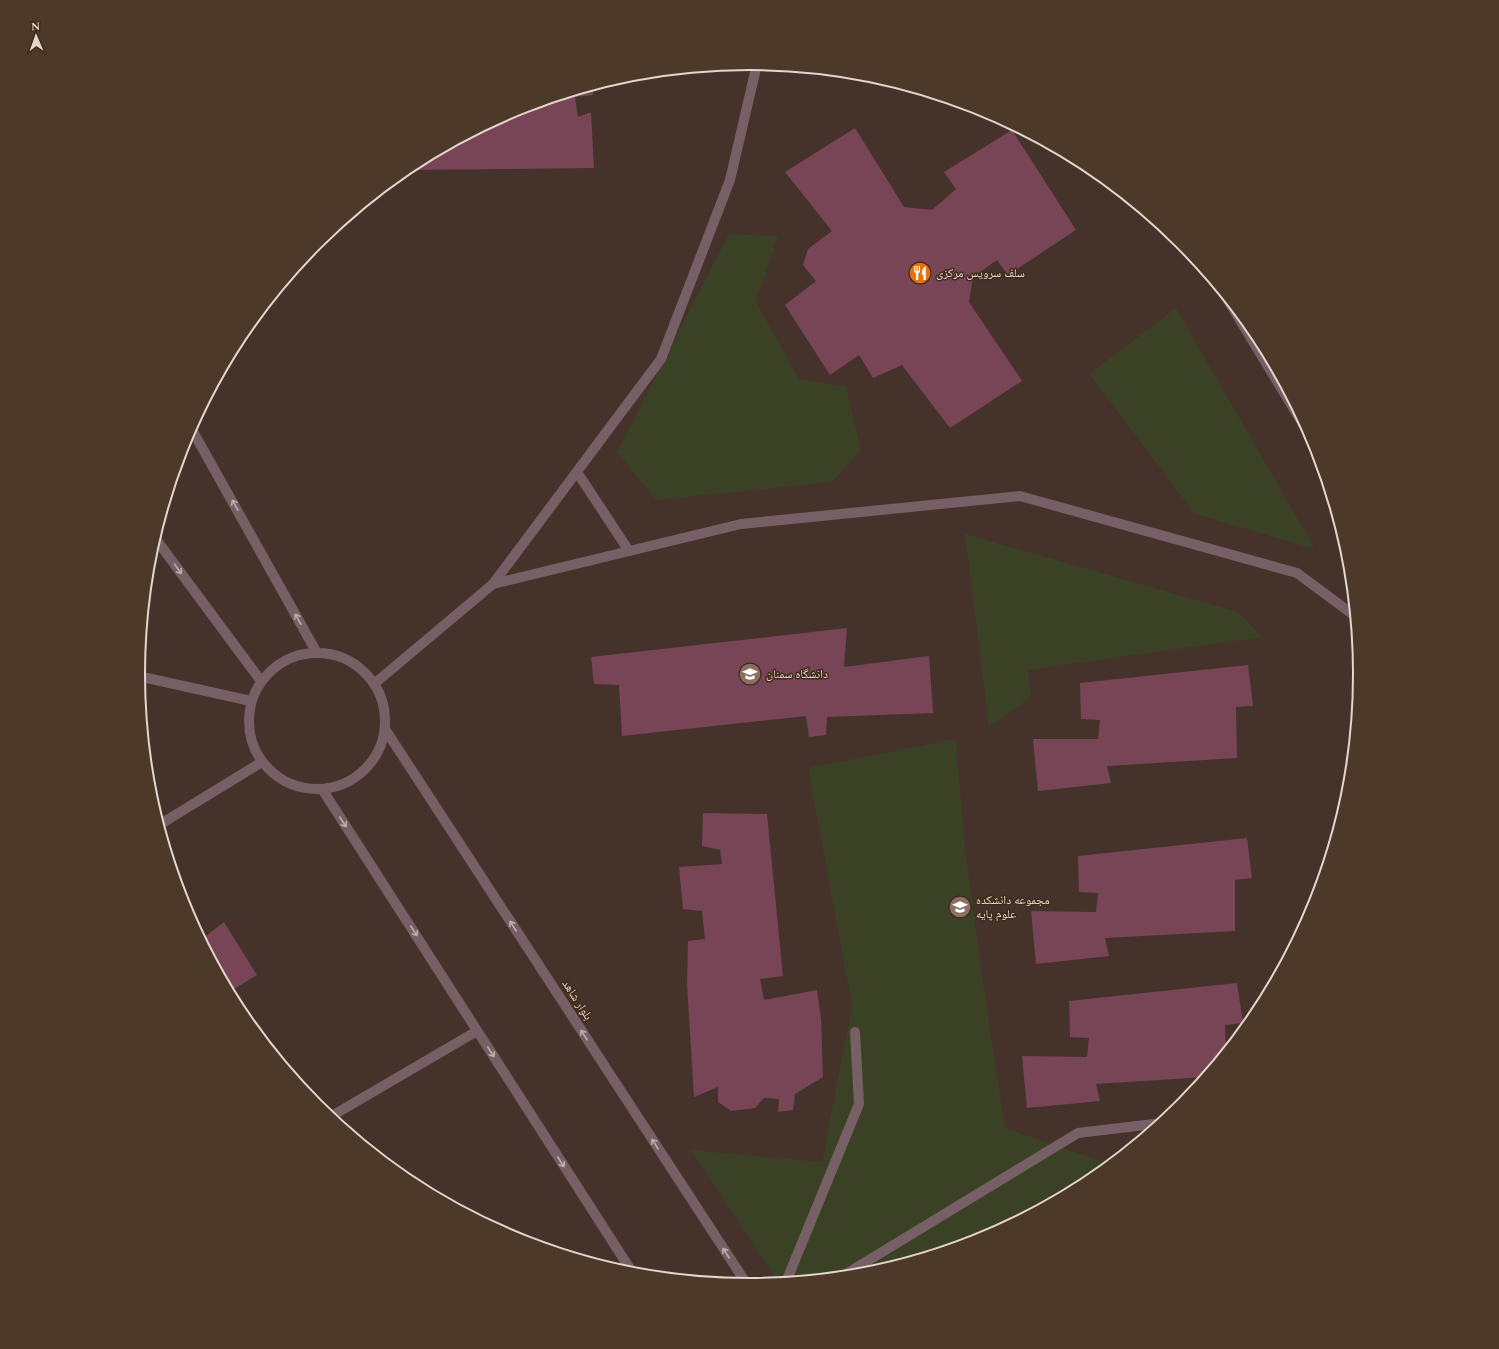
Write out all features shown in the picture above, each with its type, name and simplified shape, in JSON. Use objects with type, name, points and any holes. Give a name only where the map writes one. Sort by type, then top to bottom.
[{"type":"lane","points":[[374,684],[493,584],[661,358],[730,180],[756,70]]},
{"type":"lane","points":[[1250,337],[1281,387]]},
{"type":"lane","points":[[195,434],[316,653]]},
{"type":"lane","points":[[577,472],[629,551]]},
{"type":"lane","points":[[493,584],[741,524],[1020,496],[1297,572],[1351,613]]},
{"type":"lane","points":[[160,545],[261,681]]},
{"type":"lane","points":[[316,653],[338,656],[358,667],[374,684],[383,706],[385,729],[378,751],[364,770],[345,783],[322,789],[299,787],[278,777],[262,762],[252,743],[248,722],[251,701],[261,681],[276,666],[295,656],[316,653]]},
{"type":"lane","points":[[145,678],[251,701]]},
{"type":"lane","name":"بلوار شاهد","points":[[385,729],[743,1279]]},
{"type":"lane","points":[[164,822],[262,762]]},
{"type":"lane","points":[[322,789],[628,1266]]},
{"type":"lane","points":[[335,1114],[478,1031]]},
{"type":"lane","points":[[788,1278],[859,1104],[855,1032]]},
{"type":"lane","points":[[854,1269],[1078,1134],[1153,1124]]},
{"type":"shaded area","name":"دانشگاه سمنان","points":[[710,71],[789,71],[828,75],[906,91],[944,102],[1017,132],[1052,151],[1117,195],[1148,220],[1177,247],[1204,276],[1229,307],[1273,372],[1292,407],[1322,480],[1333,518],[1349,596],[1353,635],[1353,714],[1349,753],[1333,831],[1322,869],[1292,942],[1273,977],[1229,1042],[1204,1073],[1177,1102],[1148,1129],[1117,1154],[1052,1198],[1017,1217],[944,1247],[906,1258],[828,1274],[789,1278],[710,1278],[671,1274],[593,1258],[555,1247],[482,1217],[447,1198],[382,1154],[351,1129],[322,1102],[295,1073],[270,1042],[226,977],[207,942],[177,869],[166,831],[150,753],[146,714],[146,635],[150,596],[166,518],[177,480],[207,407],[226,372],[270,307],[295,276],[322,247],[351,220],[382,195],[447,151],[482,132],[555,102],[593,91],[671,75]]},
{"type":"green space","points":[[729,234],[778,236],[756,302],[799,379],[846,387],[861,450],[832,482],[656,500],[617,452]]},
{"type":"green space","points":[[1176,308],[1315,549],[1195,514],[1089,374]]},
{"type":"green space","points":[[965,534],[1238,612],[1262,637],[1028,670],[1031,697],[989,727]]},
{"type":"green space","points":[[956,739],[965,850],[1005,1128],[1104,1163],[1052,1198],[1017,1217],[944,1247],[867,1267],[828,1274],[776,1278],[691,1150],[822,1162],[852,1006],[808,768]]},
{"type":"building","points":[[593,91],[593,95],[575,97],[578,117],[591,112],[594,168],[417,170],[447,151],[482,132],[555,102]]},
{"type":"building","points":[[855,128],[904,207],[932,210],[956,189],[944,172],[1012,130],[1076,230],[1008,275],[997,260],[973,277],[969,302],[1022,381],[950,428],[902,365],[873,378],[859,355],[830,375],[785,305],[816,281],[803,265],[808,249],[832,231],[785,172]]},
{"type":"building","points":[[847,628],[844,667],[929,656],[933,713],[827,717],[826,735],[809,737],[806,716],[622,736],[619,685],[594,684],[591,657]]},
{"type":"building","points":[[1248,665],[1253,706],[1236,707],[1237,758],[1107,766],[1111,783],[1038,791],[1033,739],[1098,739],[1100,720],[1081,719],[1080,683]]},
{"type":"building","points":[[703,813],[767,814],[783,976],[760,979],[764,1000],[817,990],[821,1019],[823,1077],[795,1094],[793,1110],[778,1112],[779,1099],[764,1098],[755,1108],[731,1111],[718,1102],[718,1087],[694,1097],[687,984],[688,941],[705,939],[702,911],[683,909],[679,867],[722,864],[720,850],[702,846]]},
{"type":"building","points":[[1247,838],[1252,878],[1235,880],[1235,931],[1105,938],[1109,956],[1036,964],[1031,911],[1096,912],[1098,893],[1079,892],[1078,856]]},
{"type":"building","points":[[224,922],[257,975],[234,989],[205,937]]},
{"type":"building","points":[[1237,983],[1243,1023],[1225,1025],[1226,1046],[1200,1077],[1096,1084],[1100,1101],[1027,1108],[1022,1056],[1087,1057],[1089,1038],[1070,1037],[1069,1001]]},
{"type":"place","name":"سلف سرویس مرکزی","points":[[920,273]]},
{"type":"place","name":"دانشگاه سمنان","points":[[750,674]]},
{"type":"place","name":"مجموعه دانشکده علوم پایه","points":[[960,907]]}]
